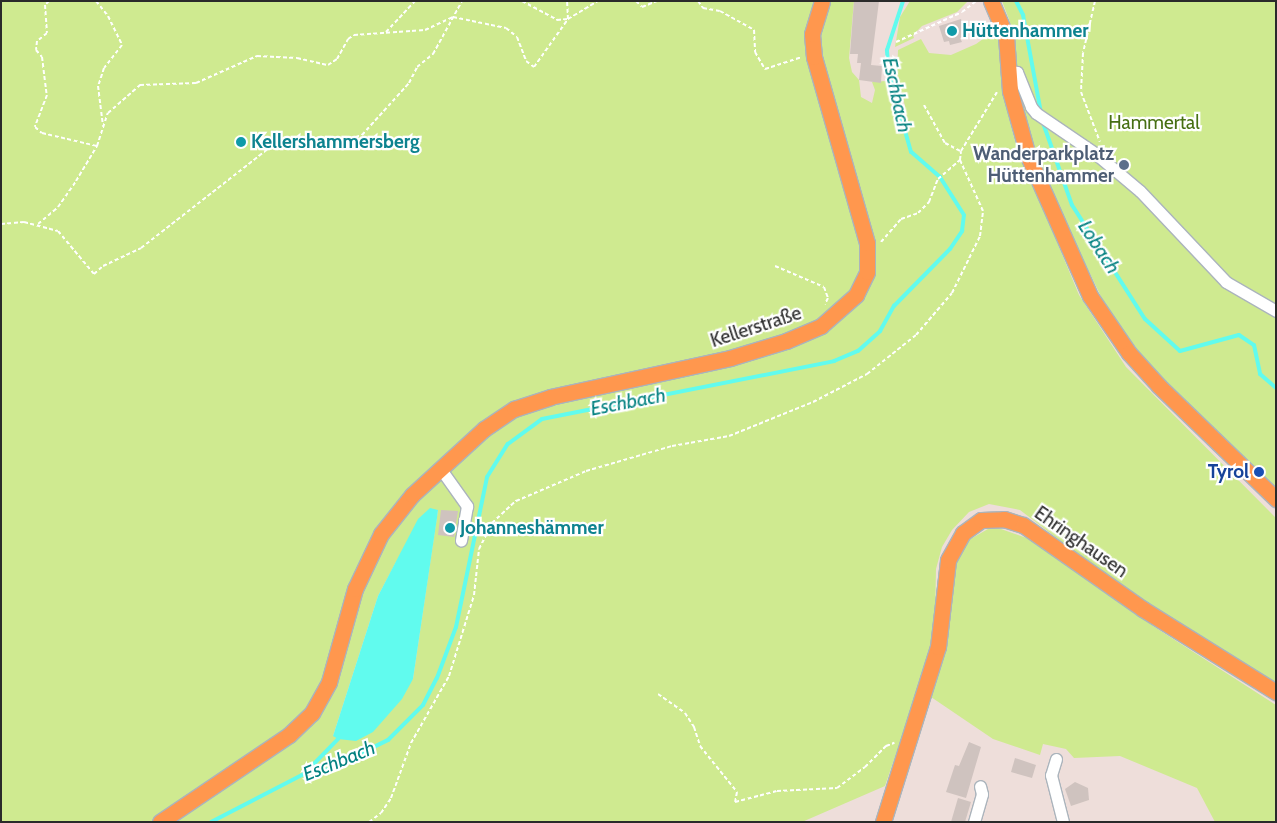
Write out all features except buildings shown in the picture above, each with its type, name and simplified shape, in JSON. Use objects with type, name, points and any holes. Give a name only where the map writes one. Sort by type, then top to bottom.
[{"type":"main road","name":"Kellerstraße","points":[[160,822],[289,736],[312,713],[329,682],[349,606],[374,547],[400,508],[460,449],[494,421],[525,404],[764,349],[813,330],[851,302],[860,290],[867,272],[866,236],[814,57],[812,34],[822,1]]},
{"type":"main road","points":[[991,1],[1006,36],[1014,110],[1028,156],[1072,258],[1102,314],[1159,386],[1276,499]]},
{"type":"main road","name":"Ehringhausen","points":[[883,822],[938,647],[945,579],[951,553],[968,528],[989,518],[1004,518],[1023,525],[1124,597],[1276,692]]},
{"type":"street","points":[[1009,71],[1018,72],[1031,108],[1096,154],[1140,191],[1226,282],[1276,311]]},
{"type":"street","points":[[440,468],[467,506],[461,540]]},
{"type":"street","points":[[1056,759],[1051,775],[1063,822]]},
{"type":"street","points":[[974,822],[982,794],[980,786]]},
{"type":"path","points":[[49,1],[45,5],[47,32],[37,42],[36,50],[42,56],[47,95],[35,127],[42,133],[97,146]]},
{"type":"path","points":[[96,1],[108,16],[122,45],[104,68],[98,86],[103,127]]},
{"type":"path","points":[[385,33],[415,1]]},
{"type":"path","points":[[1,224],[38,224],[65,236],[84,266],[94,274],[103,266],[141,248],[269,148],[289,142],[329,137],[349,139],[362,135],[409,83],[417,67],[433,54],[462,1]]},
{"type":"path","points":[[522,1],[557,20],[568,19]]},
{"type":"path","points":[[567,1],[568,19]]},
{"type":"path","points":[[38,224],[58,207],[97,146],[108,113],[140,84],[196,83],[257,56],[298,58],[328,65],[337,59],[348,39],[354,35],[426,30],[453,17],[506,28],[517,37],[526,61],[534,67],[568,19],[598,1]]},
{"type":"path","points":[[636,1],[642,7],[657,1]]},
{"type":"path","points":[[698,1],[703,8],[720,11],[754,30],[755,52],[765,69],[789,60],[814,57]]},
{"type":"path","points":[[896,42],[962,12],[976,1]]},
{"type":"path","points":[[1095,1],[1081,69],[1081,92],[1100,141],[1096,154]]},
{"type":"path","points":[[466,520],[485,526],[492,523],[516,501],[586,471],[672,446],[729,436],[813,402],[867,374],[890,356],[941,308],[963,274],[980,236],[982,211],[960,160],[961,151],[1009,71]]},
{"type":"path","points":[[924,105],[945,143],[961,151]]},
{"type":"path","points":[[880,244],[901,218],[918,213],[929,202],[938,179],[960,160]]},
{"type":"path","points":[[775,266],[824,287],[828,298],[823,306]]},
{"type":"path","points":[[369,822],[381,813],[391,798],[411,743],[449,676],[474,594],[479,549],[492,523]]},
{"type":"path","points":[[658,694],[685,713],[694,727],[700,746],[737,792],[735,802],[777,791],[837,788],[865,767],[886,746],[910,738]]},
{"type":"green space","points":[[1,1],[816,1],[809,24],[860,232],[863,267],[845,301],[803,329],[734,352],[535,395],[390,511],[317,695],[294,725],[150,822],[1,822]]},
{"type":"green space","points":[[827,1],[854,1],[849,58],[852,72],[859,80],[861,97],[872,103],[875,90],[872,82],[886,81],[896,111],[905,106],[897,76],[898,50],[921,39],[929,53],[951,55],[976,44],[997,29],[1004,99],[1015,141],[1079,295],[1126,367],[1276,518],[1276,684],[1121,587],[1020,510],[989,504],[969,512],[952,530],[942,547],[936,569],[935,618],[928,660],[885,786],[802,822],[173,822],[296,739],[319,719],[332,696],[358,598],[390,531],[409,508],[492,430],[509,419],[546,405],[782,351],[828,330],[862,298],[872,237],[834,111],[817,41]],"holes":[[[438,510],[413,679],[333,736],[378,596],[396,562]]]},
{"type":"green space","points":[[910,1],[968,1],[957,12],[922,26],[913,35],[914,38],[895,47],[900,17]]},
{"type":"green space","name":"Hammertal","points":[[1002,1],[1276,1],[1276,491],[1152,369],[1106,307],[1050,190],[1029,135],[1017,88],[1010,22]]},
{"type":"green space","points":[[988,529],[1001,529],[1032,540],[1153,626],[1276,705],[1276,822],[1215,822],[1197,788],[1120,756],[1074,758],[1066,749],[1043,744],[1040,755],[993,739],[931,697],[947,646],[951,583],[959,552],[967,541]]},
{"type":"water","points":[[430,508],[438,510],[413,679],[402,699],[373,732],[356,741],[338,739],[333,736],[378,596],[418,519]]},
{"type":"waterway","name":"Eschbach","points":[[211,822],[304,774],[329,769],[388,740],[423,705],[437,678],[456,627],[487,477],[508,444],[542,419],[834,361],[858,351],[880,331],[894,306],[950,249],[962,231],[964,215],[940,177],[911,152],[889,74],[887,50],[903,1]]},
{"type":"waterway","name":"Lobach","points":[[1016,1],[1023,15],[1041,113]]},
{"type":"waterway","name":"Lobach","points":[[1042,120],[1072,205],[1145,319],[1180,351],[1239,335],[1254,345],[1260,374],[1276,388]]},
{"type":"waterway","points":[[304,774],[338,739]]},
{"type":"place","name":"Hüttenhammer","points":[[952,31]]},
{"type":"place","name":"Kellershammersberg","points":[[241,142]]},
{"type":"place","name":"Wanderparkplatz Hüttenhammer","points":[[1124,165]]},
{"type":"place","name":"Tyrol","points":[[1259,472]]},
{"type":"place","name":"Johanneshämmer","points":[[450,528]]}]
